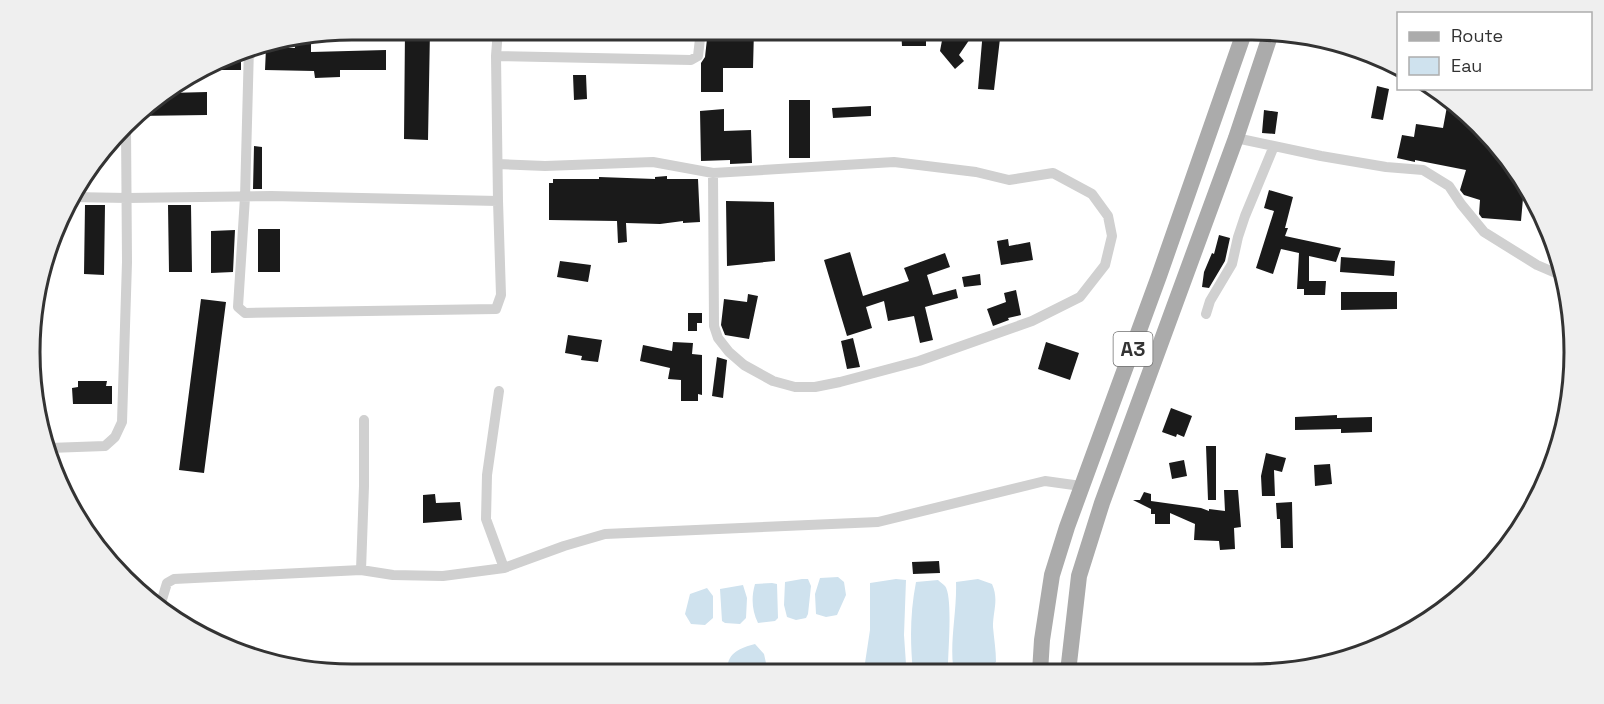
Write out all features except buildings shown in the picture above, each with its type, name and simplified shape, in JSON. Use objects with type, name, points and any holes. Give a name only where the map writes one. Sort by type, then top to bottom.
[{"type":"main road","name":"A3","points":[[1040,664],[1052,575],[1081,486],[1111,409],[1241,40]]},
{"type":"main road","name":"A3","points":[[1069,664],[1079,576],[1102,503],[1236,138],[1268,41]]},
{"type":"street","points":[[249,58],[238,307],[244,313],[496,309],[501,295],[497,40]]},
{"type":"street","points":[[496,56],[691,60],[698,56],[700,40]]},
{"type":"street","points":[[56,448],[105,446],[115,437],[122,422],[126,138]]},
{"type":"street","points":[[1236,138],[1386,167],[1423,170],[1449,186],[1484,232],[1537,265],[1553,272]]},
{"type":"street","points":[[1206,314],[1210,301],[1232,264],[1245,216],[1274,146]]},
{"type":"street","points":[[498,164],[545,166],[653,162],[713,173],[894,162],[976,172],[1009,180],[1053,173],[1092,194],[1108,216],[1112,236],[1105,265],[1080,297],[1032,321],[908,364],[815,387],[795,387],[773,381],[744,365],[718,338],[714,326],[713,173]]},
{"type":"street","points":[[81,197],[498,201]]},
{"type":"street","points":[[499,391],[487,475],[486,519],[504,568]]},
{"type":"street","points":[[361,570],[364,420]]},
{"type":"street","points":[[162,599],[167,583],[174,579],[361,570],[393,575],[443,576],[504,568],[605,534],[878,522],[1045,481],[1081,486]]},
{"type":"water","points":[[838,577],[844,582],[846,595],[837,615],[826,617],[816,614],[815,594],[820,578]]},
{"type":"water","points":[[808,579],[811,586],[808,614],[806,618],[796,620],[787,617],[784,605],[785,582]]},
{"type":"water","points":[[896,579],[906,580],[904,635],[906,664],[865,664],[870,630],[870,583]]},
{"type":"water","points":[[978,579],[992,584],[995,600],[993,627],[996,662],[994,664],[953,664],[956,582]]},
{"type":"water","points":[[938,580],[945,586],[949,601],[950,624],[948,664],[912,664],[911,627],[916,582]]},
{"type":"water","points":[[755,584],[777,584],[778,618],[775,621],[758,623],[753,604]]},
{"type":"water","points":[[743,585],[747,598],[746,618],[740,624],[725,623],[722,621],[720,589]]},
{"type":"water","points":[[707,588],[713,596],[713,618],[705,625],[691,624],[685,614],[690,594]]},
{"type":"water","points":[[755,644],[764,654],[766,663],[728,664],[734,653]]}]
